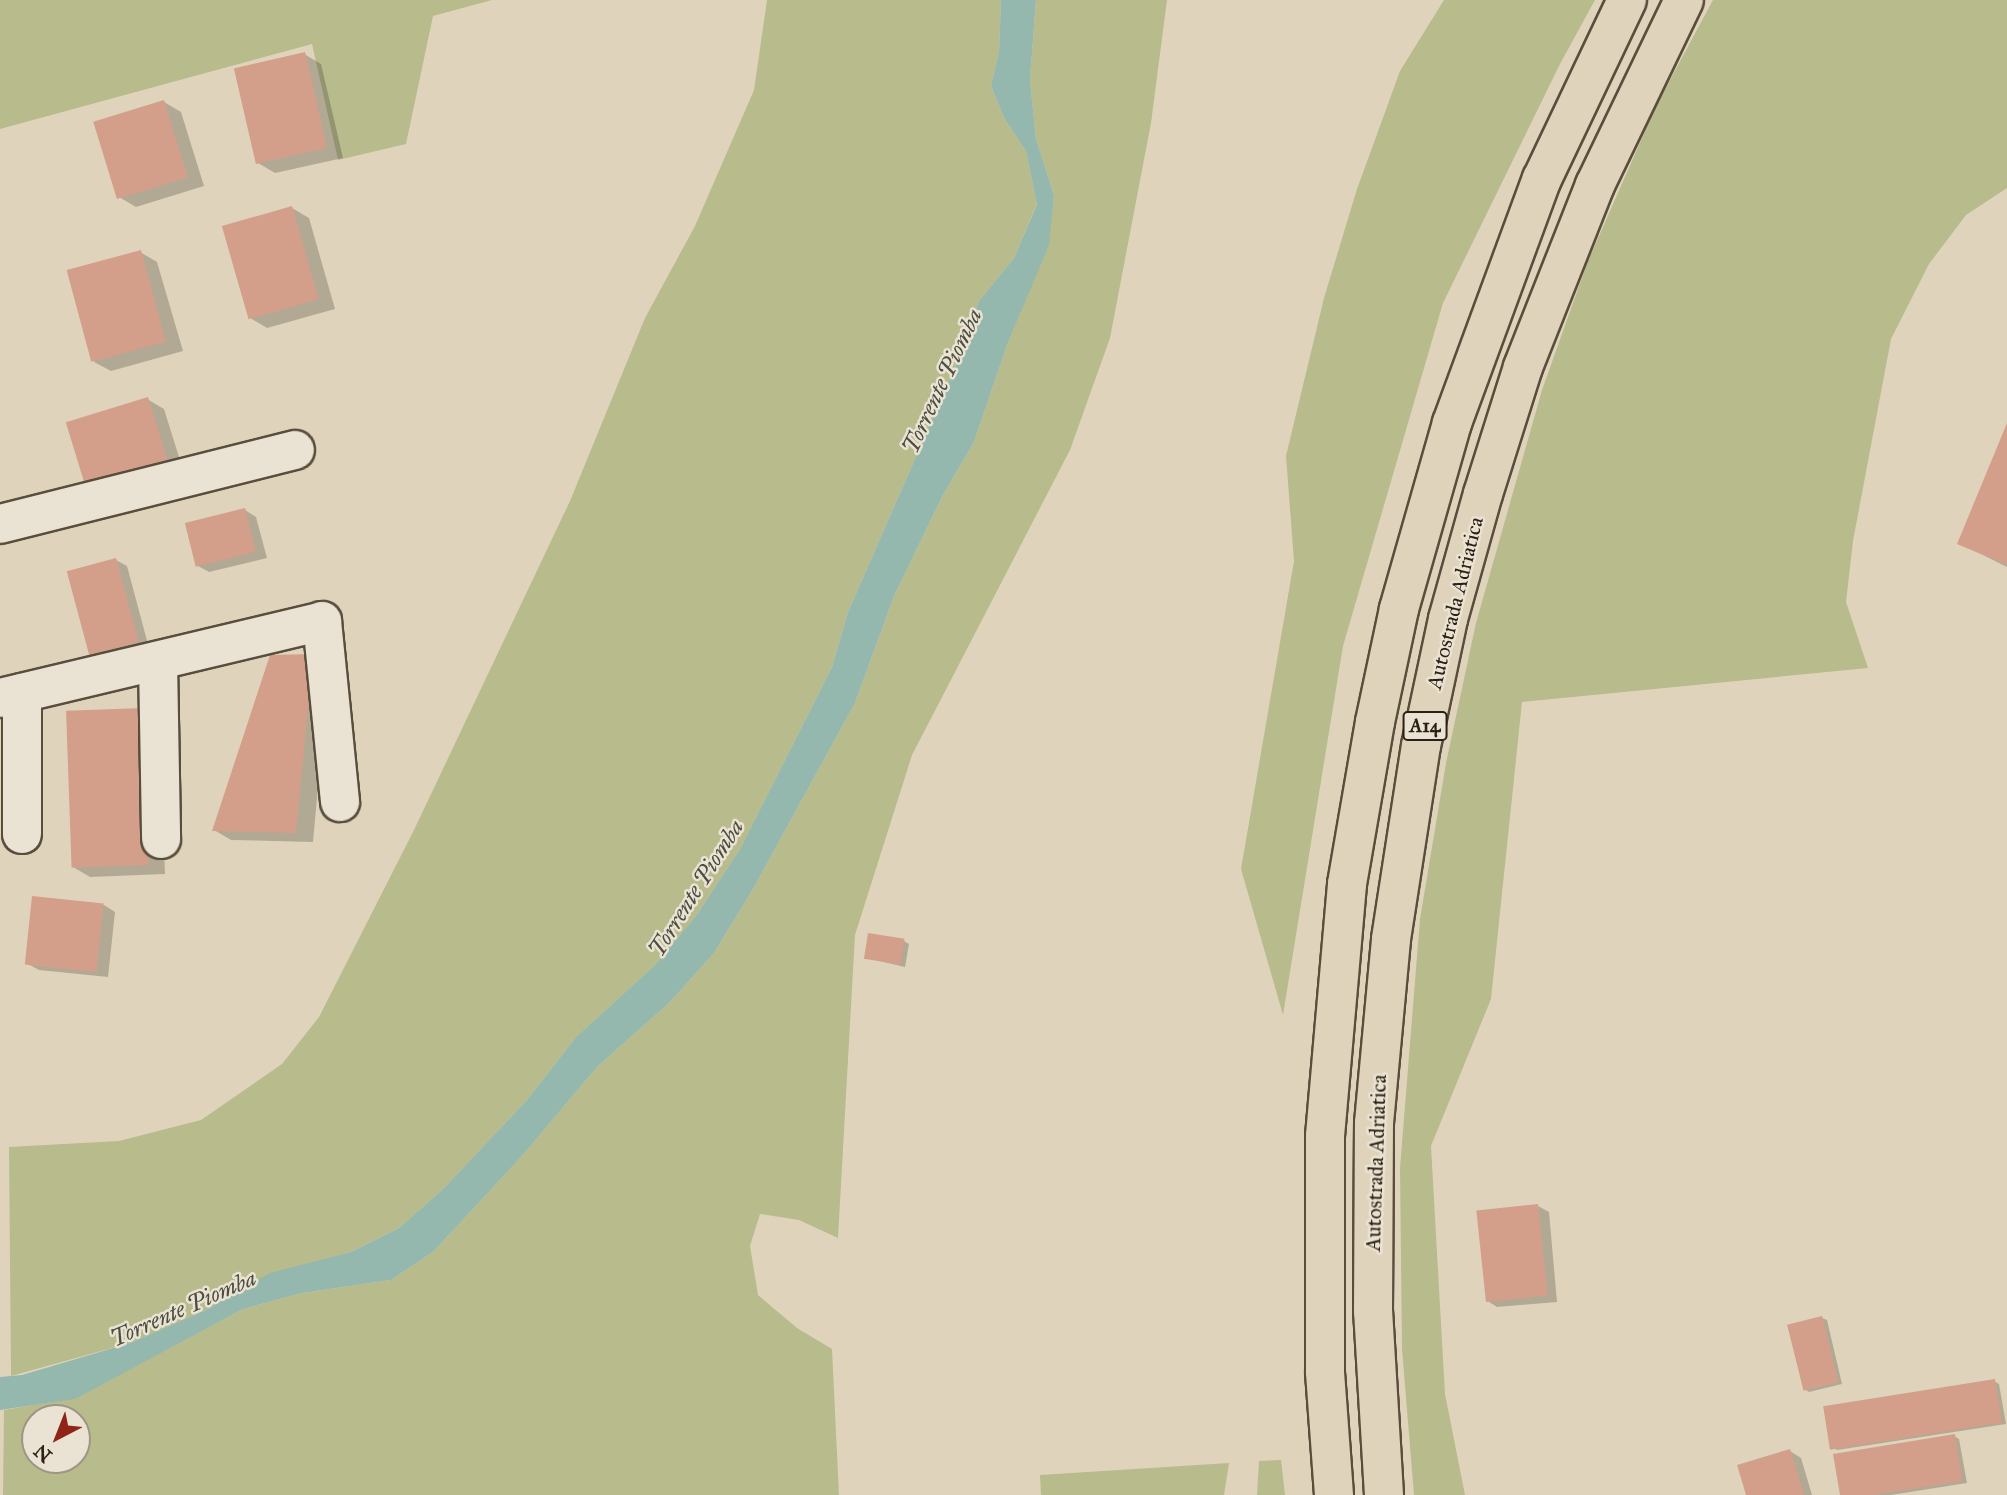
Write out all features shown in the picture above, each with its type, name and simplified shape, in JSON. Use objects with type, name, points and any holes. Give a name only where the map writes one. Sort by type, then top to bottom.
[{"type":"highway","name":"A14","points":[[1334,1495],[1325,1358],[1325,1136],[1347,884],[1375,722],[1399,609],[1451,423],[1542,179],[1628,0]]},
{"type":"highway","name":"Autostrada Adriatica","points":[[1384,1495],[1373,1311],[1374,1123],[1391,939],[1421,746],[1458,583],[1523,367],[1595,186],[1684,0]]},
{"type":"lane","points":[[0,524],[295,450]]},
{"type":"lane","points":[[22,834],[11,696],[322,621],[340,802]]},
{"type":"lane","points":[[158,661],[161,839]]},
{"type":"green space","points":[[0,0],[492,0],[433,16],[406,144],[338,160],[312,44],[0,129]]},
{"type":"green space","points":[[767,0],[1001,0],[999,51],[991,86],[1004,118],[1026,151],[1037,203],[1014,258],[979,301],[960,356],[848,612],[832,667],[740,849],[696,916],[655,965],[576,1037],[527,1100],[443,1189],[399,1228],[351,1252],[270,1274],[206,1310],[130,1343],[11,1376],[9,1147],[119,1141],[201,1120],[282,1064],[319,1017],[414,830],[570,501],[645,318],[695,226],[754,90]]},
{"type":"green space","points":[[1036,0],[1167,0],[1151,123],[1110,338],[1070,450],[912,755],[855,935],[838,1238],[799,1220],[760,1214],[750,1246],[758,1295],[797,1328],[832,1349],[839,1495],[3,1495],[4,1410],[21,1407],[21,1474],[91,1474],[91,1404],[40,1404],[75,1398],[243,1309],[302,1293],[391,1280],[433,1252],[522,1156],[597,1067],[669,1003],[714,953],[753,889],[855,703],[894,596],[943,495],[974,442],[1007,345],[1048,245],[1054,195],[1036,139],[1030,80]]},
{"type":"green space","points":[[1444,0],[1595,0],[1560,64],[1443,303],[1343,646],[1283,1015],[1241,869],[1294,561],[1286,456],[1324,298],[1357,189],[1400,71]]},
{"type":"green space","points":[[1713,0],[2007,0],[2007,188],[1966,215],[1929,264],[1891,339],[1853,541],[1846,602],[1868,668],[1522,702],[1491,999],[1431,1146],[1445,1394],[1465,1495],[1414,1495],[1402,1349],[1400,1168],[1420,919],[1446,763],[1476,623],[1542,390],[1588,261],[1657,104]]},
{"type":"green space","points":[[1281,1460],[1285,1495],[1257,1495],[1259,1461]]},
{"type":"green space","points":[[1229,1463],[1224,1495],[1041,1495],[1040,1475]]},
{"type":"water","points":[[1001,0],[1036,0],[1030,80],[1036,139],[1054,195],[1049,245],[1007,345],[974,442],[943,495],[894,596],[855,703],[753,889],[714,953],[669,1003],[597,1067],[522,1156],[433,1252],[391,1280],[302,1293],[243,1309],[75,1399],[21,1404],[21,1407],[0,1410],[0,1377],[22,1375],[130,1343],[206,1310],[270,1273],[351,1252],[399,1228],[443,1189],[527,1100],[576,1037],[655,965],[696,916],[740,849],[832,667],[848,612],[960,356],[979,301],[1014,258],[1037,204],[1026,151],[1004,118],[991,86],[999,51]]},
{"type":"building","points":[[305,52],[327,147],[256,164],[234,68]]},
{"type":"building","points":[[164,100],[188,177],[117,199],[93,122]]},
{"type":"building","points":[[292,206],[319,299],[249,319],[222,226]]},
{"type":"building","points":[[141,250],[166,342],[91,362],[67,270]]},
{"type":"building","points":[[148,397],[168,464],[86,489],[66,422]]},
{"type":"building","points":[[2007,423],[2007,565],[1957,544]]},
{"type":"building","points":[[245,508],[256,552],[196,567],[185,523]]},
{"type":"building","points":[[116,558],[139,642],[89,655],[67,571]]},
{"type":"building","points":[[313,654],[296,833],[212,831],[270,655]]},
{"type":"building","points":[[143,708],[148,865],[72,868],[66,711]]},
{"type":"building","points":[[32,896],[104,904],[96,972],[25,965]]},
{"type":"building","points":[[868,933],[905,939],[900,964],[864,959]]},
{"type":"building","points":[[1538,1204],[1548,1295],[1486,1302],[1476,1210]]},
{"type":"building","points":[[1822,1316],[1838,1382],[1804,1391],[1787,1325]]},
{"type":"building","points":[[1995,1379],[2002,1422],[1830,1450],[1823,1406]]},
{"type":"building","points":[[1955,1434],[1962,1481],[1874,1495],[1840,1495],[1833,1454]]},
{"type":"building","points":[[1790,1449],[1804,1495],[1746,1495],[1737,1465]]},
{"type":"water label","name":"Torrente Piomba","points":[[942,381]]},
{"type":"water label","name":"Torrente Piomba","points":[[696,888]]},
{"type":"water label","name":"Torrente Piomba","points":[[183,1308]]}]
